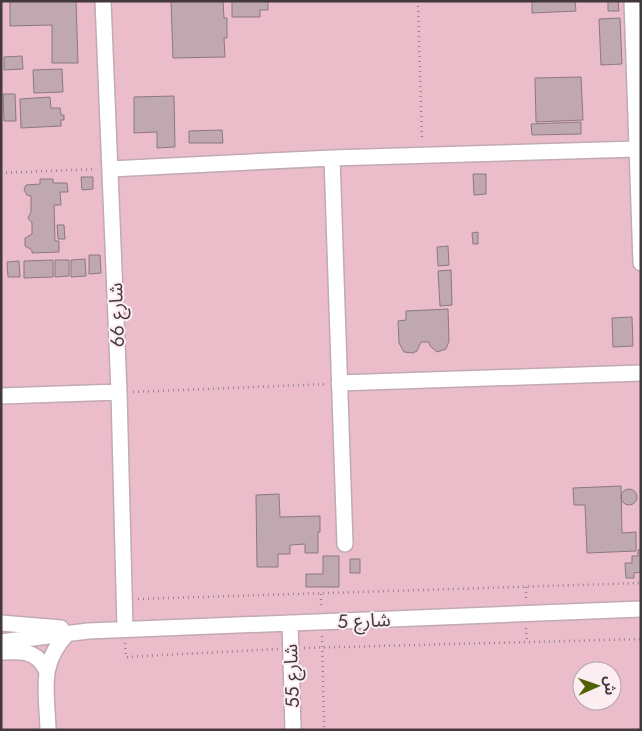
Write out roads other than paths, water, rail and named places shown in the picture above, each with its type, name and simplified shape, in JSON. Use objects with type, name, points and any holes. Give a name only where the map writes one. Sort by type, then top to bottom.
[{"type":"street","name":"شارع 66","points":[[104,1],[119,392],[124,629]]},
{"type":"street","points":[[632,1],[641,263]]},
{"type":"street","points":[[110,169],[332,158],[637,149]]},
{"type":"street","points":[[332,158],[346,544]]},
{"type":"street","points":[[339,383],[641,373]]},
{"type":"street","points":[[1,396],[119,392]]},
{"type":"street","name":"شارع 5","points":[[88,631],[641,609]]},
{"type":"street","name":"شارع 55","points":[[290,622],[293,730]]},
{"type":"street","points":[[1,623],[88,631]]},
{"type":"street","points":[[1,642],[88,631]]},
{"type":"street","points":[[46,670],[54,650],[68,633]]},
{"type":"street","points":[[1,652],[25,651],[43,663],[46,670],[48,730]]}]
